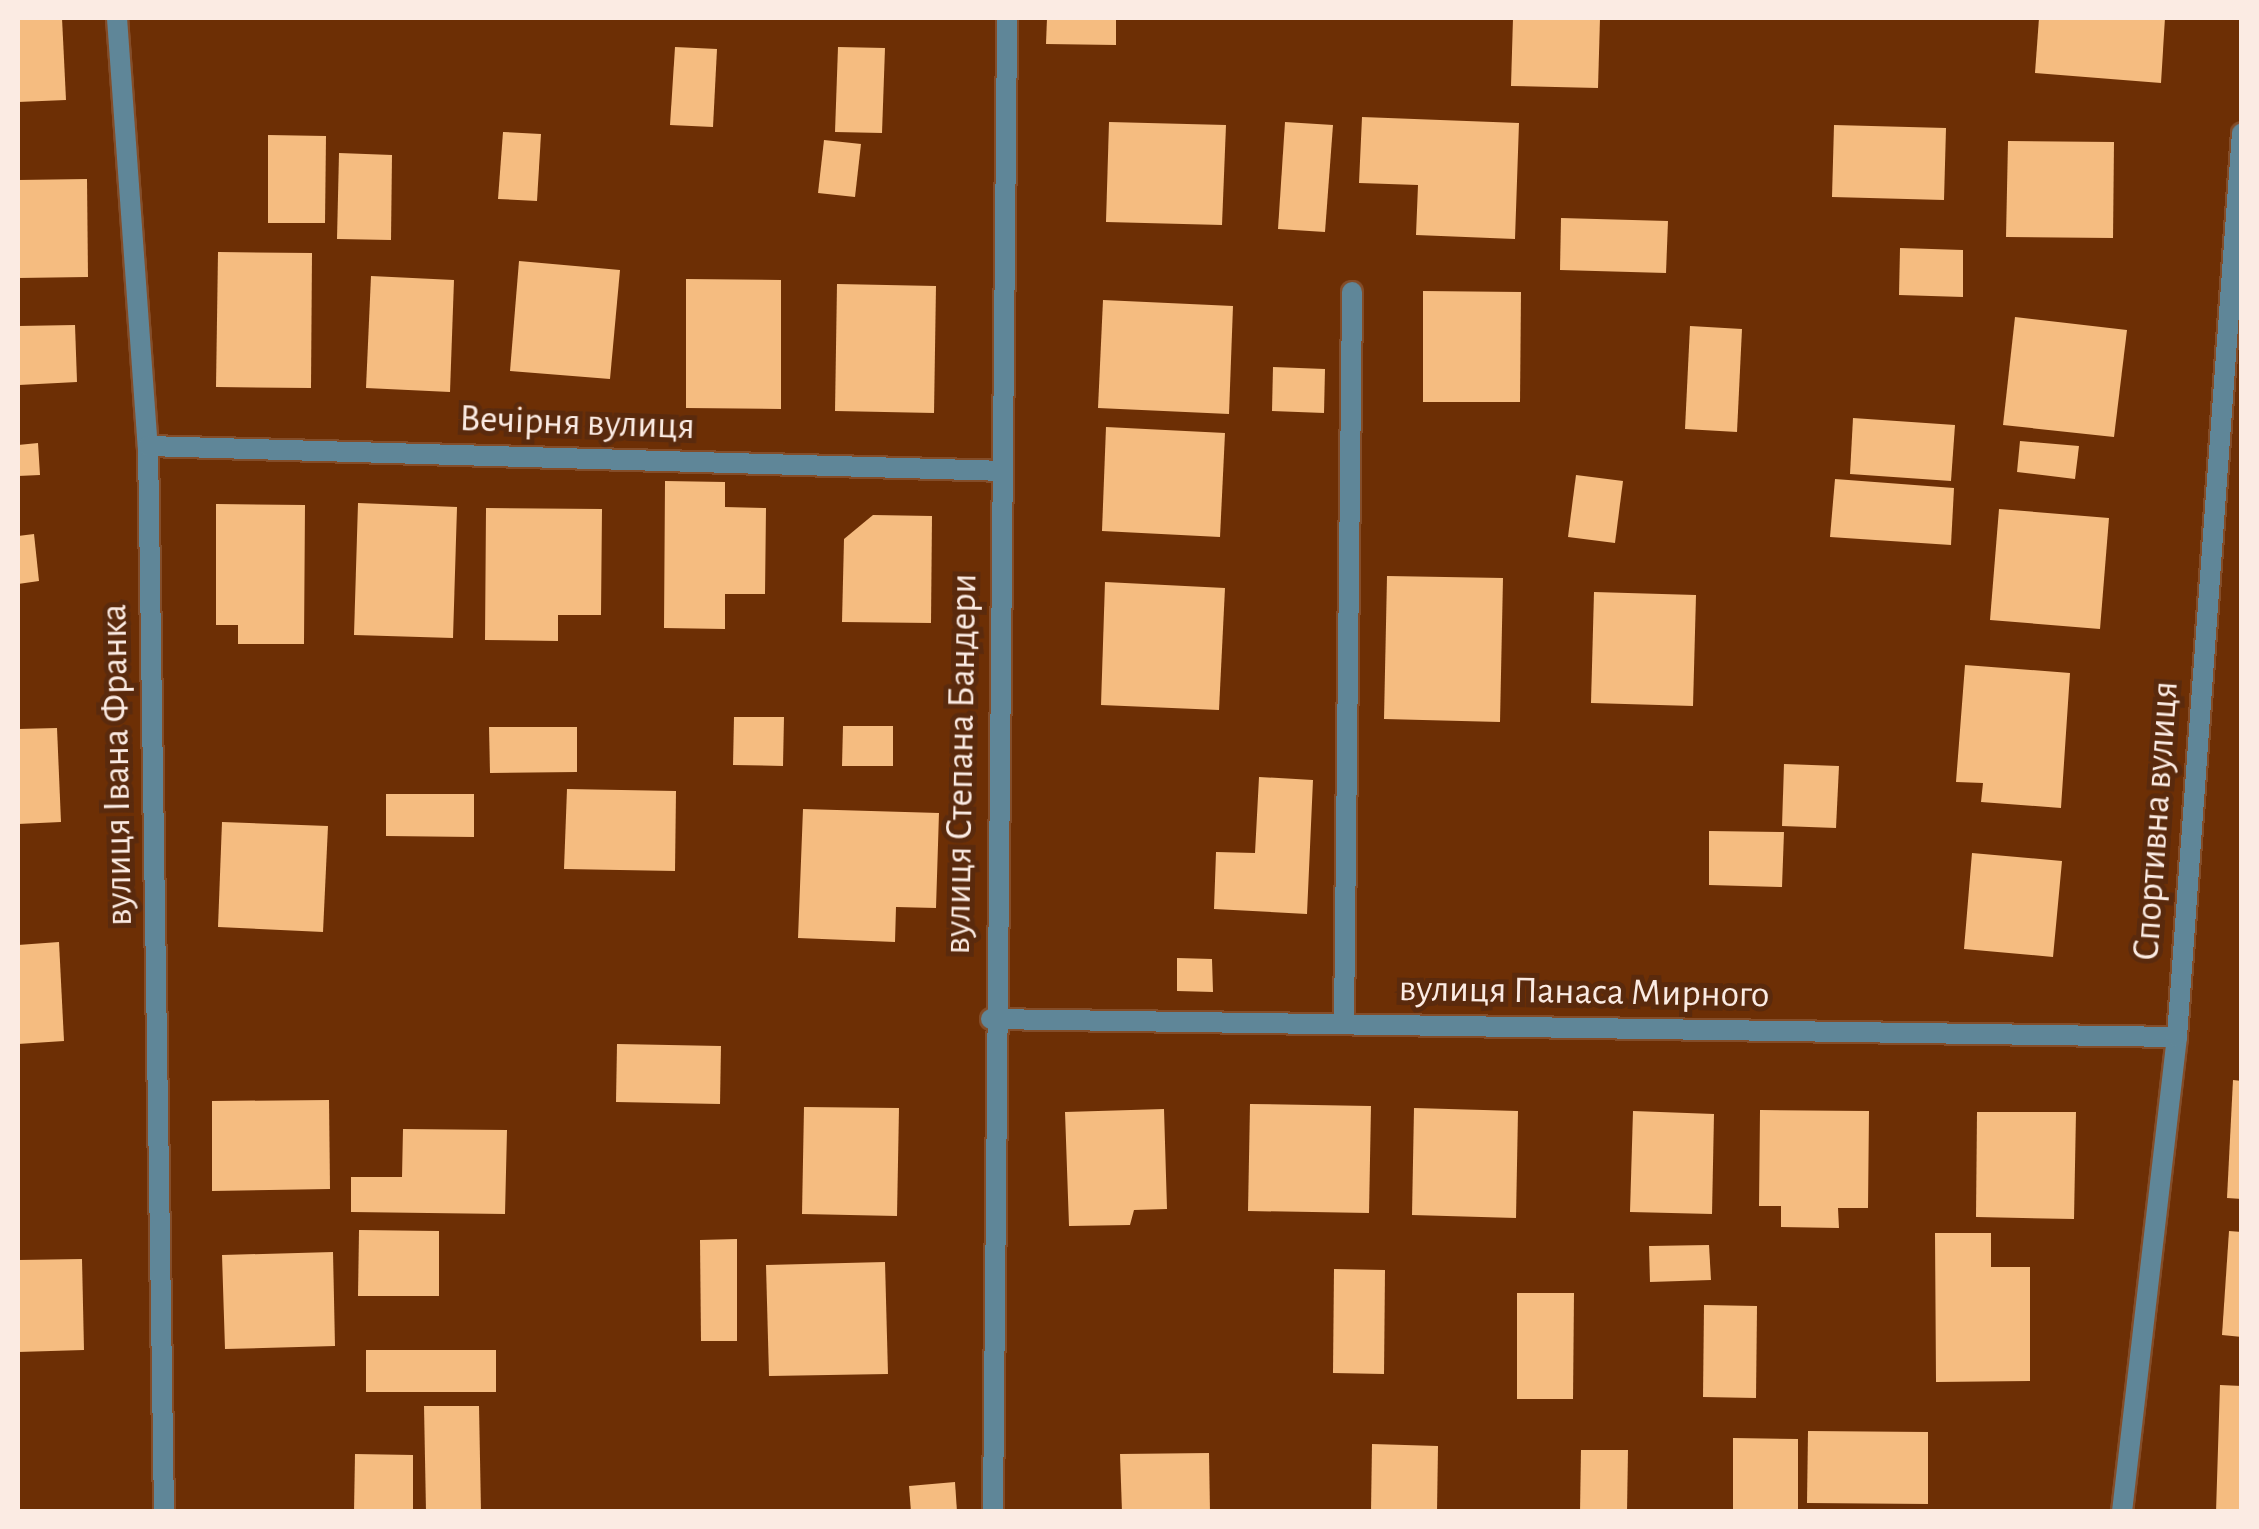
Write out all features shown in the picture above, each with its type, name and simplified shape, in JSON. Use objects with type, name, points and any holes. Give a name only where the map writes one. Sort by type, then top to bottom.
[{"type":"street","name":"вулиця Івана Франка","points":[[118,18],[148,446],[164,1512]]},
{"type":"street","name":"вулиця Степана Бандери","points":[[993,1512],[991,1019],[1003,471],[1007,18]]},
{"type":"street","name":"Спортивна вулиця","points":[[2122,1512],[2177,1038],[2242,133]]},
{"type":"street","points":[[1344,1024],[1352,292]]},
{"type":"street","name":"Вечірня вулиця","points":[[148,446],[1003,471]]},
{"type":"street","name":"вулиця Панаса Мирного","points":[[991,1019],[2177,1038]]},
{"type":"building","points":[[18,18],[62,18],[66,100],[18,102]]},
{"type":"building","points":[[1047,18],[1116,18],[1116,45],[1046,44]]},
{"type":"building","points":[[1513,18],[1600,18],[1598,88],[1511,86]]},
{"type":"building","points":[[2039,18],[2165,18],[2161,83],[2035,73]]},
{"type":"building","points":[[675,47],[717,49],[713,127],[670,125]]},
{"type":"building","points":[[838,47],[885,48],[882,133],[835,132]]},
{"type":"building","points":[[1362,117],[1519,123],[1515,239],[1416,235],[1418,185],[1359,183]]},
{"type":"building","points":[[1109,122],[1226,125],[1222,225],[1106,222]]},
{"type":"building","points":[[1285,122],[1333,125],[1325,232],[1278,229]]},
{"type":"building","points":[[1834,125],[1946,128],[1944,200],[1832,197]]},
{"type":"building","points":[[503,132],[541,134],[537,201],[498,199]]},
{"type":"building","points":[[268,135],[326,136],[325,223],[268,223]]},
{"type":"building","points":[[824,140],[861,144],[855,197],[818,193]]},
{"type":"building","points":[[2008,141],[2114,142],[2113,238],[2006,237]]},
{"type":"building","points":[[339,153],[392,155],[391,240],[337,239]]},
{"type":"building","points":[[87,179],[88,277],[18,278],[18,180]]},
{"type":"building","points":[[1561,218],[1668,221],[1666,273],[1560,270]]},
{"type":"building","points":[[1900,248],[1963,250],[1963,297],[1899,295]]},
{"type":"building","points":[[218,252],[312,253],[311,388],[216,387]]},
{"type":"building","points":[[519,261],[620,270],[610,379],[510,371]]},
{"type":"building","points":[[371,276],[454,280],[450,392],[366,388]]},
{"type":"building","points":[[686,279],[781,280],[781,409],[686,408]]},
{"type":"building","points":[[837,284],[936,286],[934,413],[835,411]]},
{"type":"building","points":[[1423,291],[1521,292],[1520,402],[1423,402]]},
{"type":"building","points":[[1103,300],[1233,306],[1229,414],[1098,408]]},
{"type":"building","points":[[2015,317],[2127,330],[2114,437],[2003,425]]},
{"type":"building","points":[[75,325],[77,382],[19,385],[18,326]]},
{"type":"building","points":[[1690,326],[1742,329],[1737,432],[1685,429]]},
{"type":"building","points":[[1273,367],[1325,369],[1324,413],[1272,411]]},
{"type":"building","points":[[1853,418],[1955,425],[1951,481],[1850,474]]},
{"type":"building","points":[[1106,427],[1225,433],[1220,537],[1102,531]]},
{"type":"building","points":[[2020,441],[2079,446],[2075,479],[2017,472]]},
{"type":"building","points":[[38,443],[40,475],[18,476],[18,445]]},
{"type":"building","points":[[1576,475],[1623,481],[1615,543],[1568,537]]},
{"type":"building","points":[[1835,479],[1954,488],[1951,545],[1830,537]]},
{"type":"building","points":[[665,481],[725,482],[725,507],[766,508],[765,594],[725,594],[725,629],[664,628]]},
{"type":"building","points":[[358,503],[457,507],[453,638],[354,635]]},
{"type":"building","points":[[216,504],[305,505],[304,644],[238,644],[238,625],[216,625]]},
{"type":"building","points":[[486,508],[602,509],[601,615],[558,615],[558,641],[485,640]]},
{"type":"building","points":[[1999,509],[2109,518],[2100,629],[1990,620]]},
{"type":"building","points":[[873,515],[932,516],[931,623],[842,622],[844,539]]},
{"type":"building","points":[[34,534],[39,581],[18,584],[18,536]]},
{"type":"building","points":[[1387,576],[1503,578],[1500,722],[1384,719]]},
{"type":"building","points":[[1105,582],[1225,588],[1219,710],[1101,705]]},
{"type":"building","points":[[1594,592],[1696,595],[1693,706],[1591,703]]},
{"type":"building","points":[[1965,665],[2070,673],[2061,808],[1981,802],[1983,783],[1956,782]]},
{"type":"building","points":[[734,717],[784,717],[783,766],[733,765]]},
{"type":"building","points":[[843,726],[893,726],[893,766],[842,766]]},
{"type":"building","points":[[489,727],[577,727],[577,772],[490,773]]},
{"type":"building","points":[[57,728],[61,822],[18,824],[18,729]]},
{"type":"building","points":[[1784,764],[1839,766],[1836,828],[1782,826]]},
{"type":"building","points":[[1259,777],[1313,780],[1307,914],[1214,909],[1216,852],[1255,853]]},
{"type":"building","points":[[567,789],[676,791],[675,871],[564,869]]},
{"type":"building","points":[[386,794],[474,794],[474,837],[386,836]]},
{"type":"building","points":[[803,809],[939,813],[936,908],[896,907],[895,942],[798,938]]},
{"type":"building","points":[[222,822],[328,826],[323,932],[218,927]]},
{"type":"building","points":[[1709,831],[1784,832],[1782,887],[1709,885]]},
{"type":"building","points":[[1972,853],[2062,861],[2053,957],[1964,949]]},
{"type":"building","points":[[59,942],[64,1041],[18,1044],[18,945]]},
{"type":"building","points":[[1177,958],[1212,959],[1213,992],[1177,991]]},
{"type":"building","points":[[617,1044],[721,1046],[720,1104],[616,1102]]},
{"type":"building","points":[[2233,1080],[2242,1081],[2242,1199],[2227,1198]]},
{"type":"building","points":[[329,1100],[330,1189],[212,1191],[212,1101]]},
{"type":"building","points":[[1250,1104],[1371,1106],[1369,1213],[1248,1211]]},
{"type":"building","points":[[804,1107],[899,1108],[897,1216],[802,1214]]},
{"type":"building","points":[[1414,1108],[1518,1111],[1516,1218],[1412,1215]]},
{"type":"building","points":[[1164,1109],[1167,1209],[1134,1210],[1130,1225],[1069,1226],[1065,1112]]},
{"type":"building","points":[[1760,1110],[1869,1111],[1868,1208],[1838,1208],[1839,1228],[1781,1227],[1781,1206],[1759,1206]]},
{"type":"building","points":[[1633,1111],[1714,1114],[1712,1214],[1630,1212]]},
{"type":"building","points":[[1977,1112],[2076,1112],[2074,1219],[1976,1217]]},
{"type":"building","points":[[403,1129],[507,1130],[505,1214],[351,1212],[351,1177],[402,1177]]},
{"type":"building","points":[[359,1230],[439,1231],[439,1296],[358,1296]]},
{"type":"building","points":[[2229,1231],[2242,1232],[2242,1337],[2222,1335]]},
{"type":"building","points":[[1935,1233],[1991,1233],[1991,1267],[2030,1267],[2030,1381],[1936,1382]]},
{"type":"building","points":[[737,1239],[737,1341],[701,1341],[700,1240]]},
{"type":"building","points":[[1709,1245],[1711,1280],[1650,1282],[1649,1246]]},
{"type":"building","points":[[333,1252],[335,1346],[225,1349],[222,1255]]},
{"type":"building","points":[[82,1259],[84,1350],[18,1352],[18,1260]]},
{"type":"building","points":[[885,1262],[888,1374],[769,1376],[766,1265]]},
{"type":"building","points":[[1334,1269],[1385,1270],[1384,1374],[1333,1373]]},
{"type":"building","points":[[1517,1293],[1574,1293],[1573,1399],[1517,1399]]},
{"type":"building","points":[[1704,1305],[1757,1306],[1756,1398],[1703,1397]]},
{"type":"building","points":[[366,1350],[496,1350],[496,1392],[366,1392]]},
{"type":"building","points":[[2220,1385],[2242,1386],[2242,1512],[2216,1512]]},
{"type":"building","points":[[424,1406],[479,1406],[481,1512],[426,1512]]},
{"type":"building","points":[[1808,1431],[1928,1432],[1928,1504],[1807,1503]]},
{"type":"building","points":[[1733,1438],[1798,1439],[1798,1512],[1733,1512]]},
{"type":"building","points":[[1372,1444],[1438,1446],[1437,1512],[1371,1512]]},
{"type":"building","points":[[1581,1450],[1628,1450],[1627,1512],[1580,1512]]},
{"type":"building","points":[[1209,1453],[1210,1512],[1122,1512],[1120,1454]]},
{"type":"building","points":[[355,1454],[413,1455],[413,1512],[354,1512]]},
{"type":"building","points":[[955,1482],[957,1512],[911,1512],[909,1486]]}]
